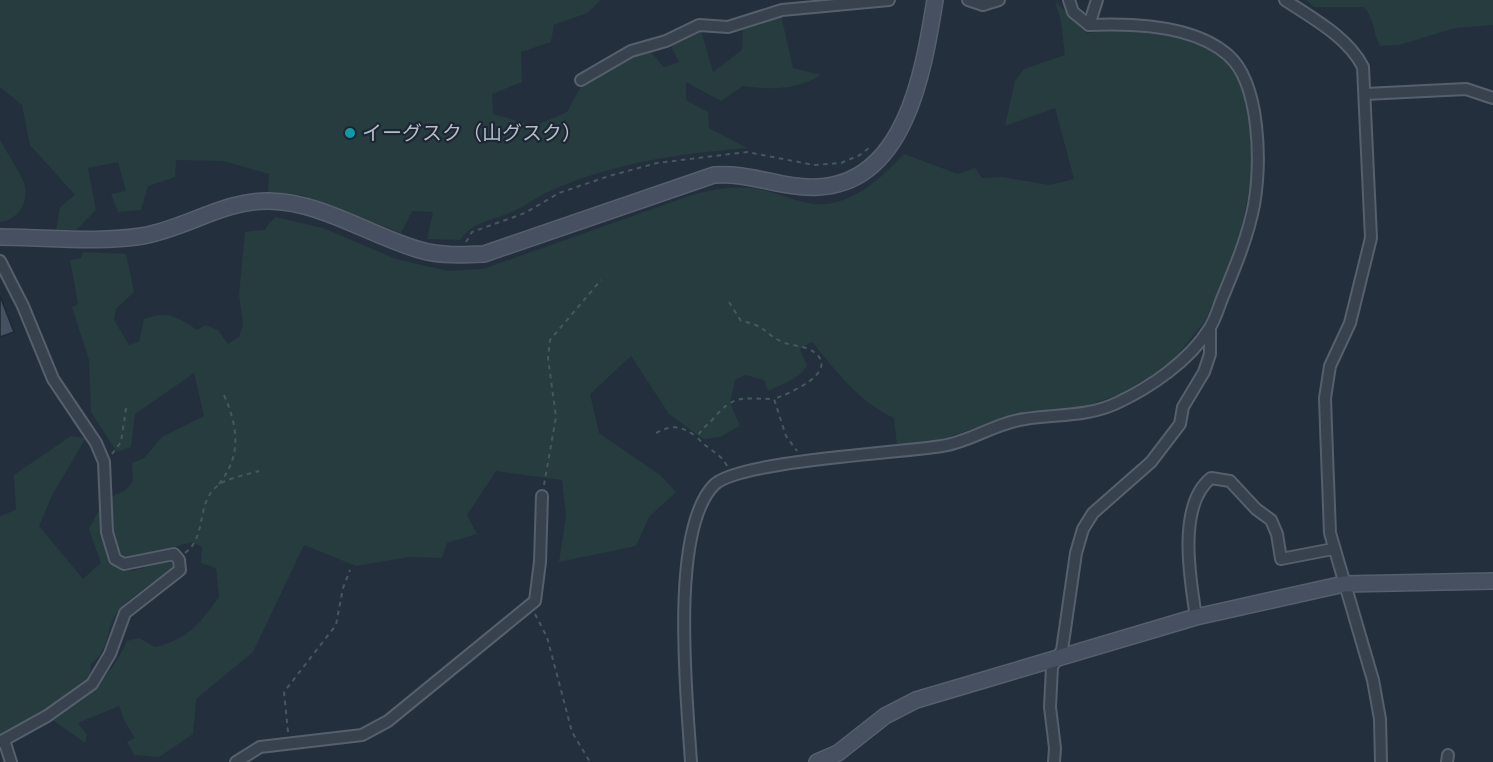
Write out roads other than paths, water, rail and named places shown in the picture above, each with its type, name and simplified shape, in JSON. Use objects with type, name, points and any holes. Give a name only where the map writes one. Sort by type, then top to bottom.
[{"type":"street","points":[[581,80],[631,51],[666,41],[699,25],[728,27],[782,10],[889,0]]},
{"type":"street","points":[[0,237],[140,236],[169,231],[232,207],[269,201],[320,212],[421,251],[459,256],[484,254],[714,175],[733,174],[798,187],[821,187],[848,180],[875,164],[902,127],[912,106],[927,51],[935,0]]},
{"type":"street","points":[[968,0],[983,5],[999,0]]},
{"type":"street","points":[[691,762],[683,638],[689,554],[694,525],[706,494],[721,479],[730,475],[800,462],[941,447],[1008,422],[1072,416],[1097,411],[1118,403],[1174,368],[1210,328],[1241,252],[1253,206],[1257,171],[1253,104],[1245,76],[1229,56],[1210,43],[1188,35],[1116,24],[1089,25],[1073,12],[1069,0]]},
{"type":"street","points":[[1089,25],[1097,0]]},
{"type":"street","points":[[1285,0],[1356,53],[1363,67],[1371,238],[1350,323],[1330,366],[1325,398],[1328,512],[1333,549],[1373,680],[1380,719],[1382,762]]},
{"type":"street","points":[[1365,94],[1466,89],[1493,98]]},
{"type":"street","points":[[0,261],[23,306],[53,379],[96,443],[104,462],[107,532],[115,559],[124,564],[174,554],[180,570],[125,613],[110,654],[92,684],[47,716],[2,741],[11,762]]},
{"type":"street","points":[[1054,762],[1055,748],[1050,707],[1053,667],[1062,650],[1076,553],[1083,529],[1093,513],[1151,462],[1180,424],[1184,407],[1204,372],[1210,354],[1210,328]]},
{"type":"street","points":[[1196,617],[1188,564],[1189,537],[1199,491],[1211,478],[1230,481],[1256,509],[1271,520],[1278,534],[1281,559],[1333,549]]},
{"type":"street","points":[[236,762],[260,747],[362,735],[388,721],[535,601],[540,562],[542,496]]},
{"type":"street","points":[[817,762],[838,753],[885,716],[916,700],[1196,617],[1344,584],[1371,581],[1493,581]]},
{"type":"place","name":"イーグスク（山グスク）","points":[[350,133]]}]
